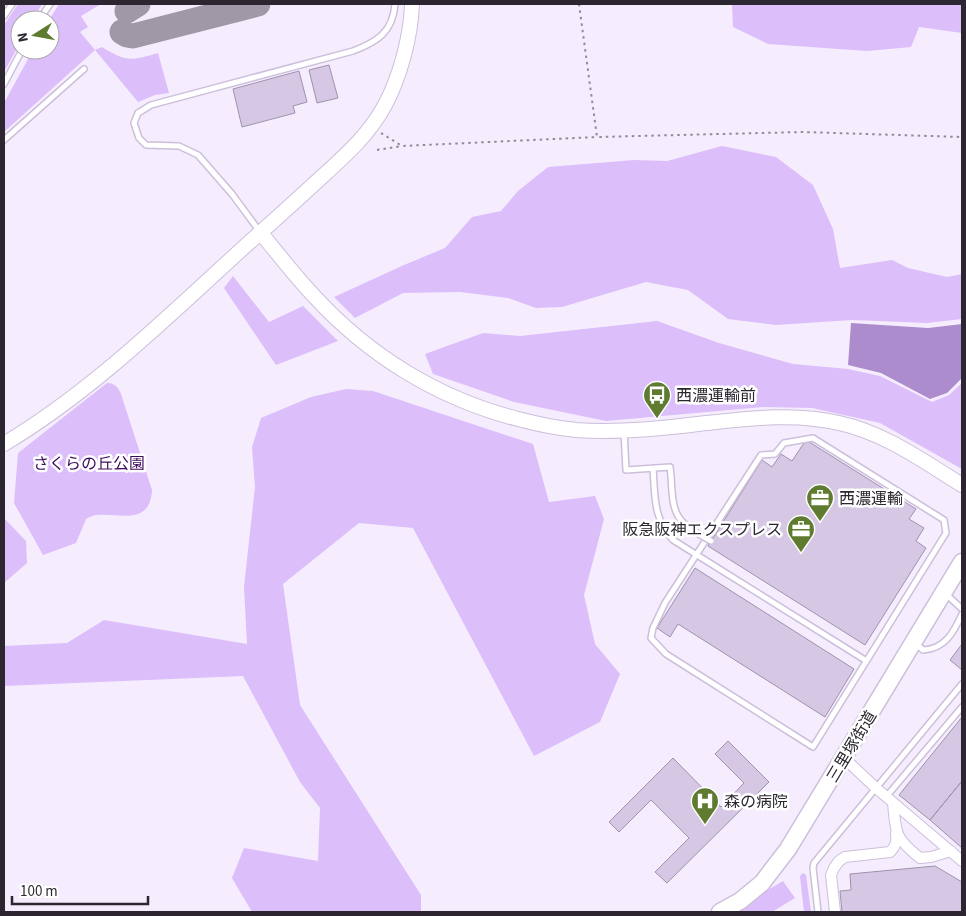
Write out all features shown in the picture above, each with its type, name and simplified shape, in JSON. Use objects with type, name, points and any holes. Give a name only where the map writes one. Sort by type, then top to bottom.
[{"type":"main road","name":"三里塚街道","points":[[720,912],[740,901],[762,883],[788,849],[962,562]]},
{"type":"street","points":[[4,444],[73,398],[114,364],[343,159],[370,128],[384,106],[396,81],[409,32],[412,4]]},
{"type":"street","points":[[260,233],[314,296],[373,350],[421,381],[472,405],[549,427],[575,430],[666,428],[772,417],[818,418],[864,430],[893,443],[962,485]]},
{"type":"street","points":[[844,758],[876,788],[962,861]]},
{"type":"street","points":[[835,912],[831,875],[834,868],[845,857],[890,852],[894,848],[897,841],[890,800]]},
{"type":"street","points":[[896,833],[907,848],[920,858],[951,851]]},
{"type":"lane","points":[[4,16],[12,4]]},
{"type":"lane","points":[[260,233],[232,194],[198,156],[179,146],[146,145],[139,138],[134,122],[138,113],[151,105],[353,51],[371,44],[383,36],[389,26],[395,4]]},
{"type":"lane","points":[[4,84],[17,60]]},
{"type":"lane","points":[[4,140],[84,69]]},
{"type":"lane","points":[[624,430],[626,470],[670,467],[672,502],[675,514],[688,528],[711,540]]},
{"type":"lane","points":[[813,438],[944,520],[946,533],[865,660],[813,747],[666,654],[651,638],[653,628],[665,603],[695,555],[761,455],[775,454],[784,443],[813,438]]},
{"type":"lane","points":[[653,468],[656,509],[663,530],[673,540],[865,660]]},
{"type":"lane","points":[[944,592],[962,609]]},
{"type":"lane","points":[[914,642],[923,650],[940,646],[954,632],[962,614]]},
{"type":"lane","points":[[818,912],[814,864],[962,684]]},
{"type":"lane","points":[[890,800],[962,707]]},
{"type":"path","points":[[579,4],[598,137]]},
{"type":"path","points":[[370,128],[402,146]]},
{"type":"path","points":[[377,150],[402,146],[598,137],[803,132],[962,137]]},
{"type":"green space","points":[[18,4],[42,4],[39,10],[14,10]]},
{"type":"green space","points":[[59,4],[101,4],[81,16],[88,27],[80,32],[95,50],[4,132],[4,103],[28,60],[60,60],[60,10],[55,10]]},
{"type":"green space","points":[[732,4],[962,4],[962,33],[919,27],[911,47],[867,51],[768,44],[733,27]]},
{"type":"green space","points":[[10,16],[11,60],[4,72],[4,25]]},
{"type":"green space","points":[[102,47],[123,58],[129,59],[158,53],[169,93],[155,95],[138,102],[95,50]]},
{"type":"green space","points":[[722,146],[776,157],[813,185],[833,229],[840,268],[892,260],[908,268],[947,277],[962,274],[962,319],[927,323],[852,320],[776,325],[728,319],[688,290],[646,282],[562,307],[536,308],[508,298],[460,292],[403,293],[355,318],[334,297],[445,248],[472,217],[501,211],[518,191],[548,167],[634,160],[667,161]]},
{"type":"green space","points":[[233,276],[269,322],[303,306],[338,341],[276,365],[224,288]]},
{"type":"green space","points":[[657,321],[719,343],[793,364],[848,369],[880,376],[932,402],[949,395],[962,383],[962,469],[880,423],[812,408],[763,407],[606,421],[514,402],[433,374],[425,354],[483,333],[520,336]]},
{"type":"green space","name":"さくらの丘公園","points":[[107,383],[116,386],[121,394],[152,490],[150,501],[146,509],[140,513],[124,516],[96,515],[86,519],[76,543],[43,555],[14,503],[18,453]]},
{"type":"green space","points":[[346,389],[373,391],[533,444],[549,502],[595,496],[604,519],[584,595],[595,644],[620,674],[600,722],[534,756],[413,528],[359,523],[283,584],[300,705],[421,895],[421,912],[252,912],[232,878],[244,848],[318,861],[320,808],[300,782],[243,676],[4,686],[4,646],[67,643],[104,620],[247,644],[244,587],[255,487],[252,447],[261,418],[311,397]]},
{"type":"green space","points":[[4,518],[26,541],[27,563],[4,583]]},
{"type":"green space","points":[[803,873],[806,875],[811,912],[804,912],[800,876]]},
{"type":"green space","points":[[783,881],[795,898],[772,912],[731,912]]},
{"type":"shaded area","points":[[851,323],[928,328],[962,324],[962,378],[947,393],[930,399],[881,373],[848,365]]},
{"type":"building","points":[[329,65],[338,98],[317,103],[309,70]]},
{"type":"building","points":[[299,71],[307,102],[293,106],[295,113],[242,127],[233,89]]},
{"type":"building","points":[[806,440],[916,509],[909,519],[924,528],[916,541],[926,548],[865,645],[708,546],[762,460],[772,467],[781,454],[792,461]]},
{"type":"building","points":[[695,568],[854,669],[825,717],[678,624],[670,637],[657,628]]},
{"type":"building","points":[[962,644],[962,670],[950,660]]},
{"type":"building","points":[[962,717],[962,781],[930,820],[899,795]]},
{"type":"building","points":[[728,741],[769,782],[667,883],[655,872],[689,838],[651,800],[619,832],[609,822],[673,758],[721,807],[744,783],[715,754]]},
{"type":"building","points":[[962,781],[962,848],[930,820]]},
{"type":"building","points":[[935,866],[962,882],[962,912],[842,912],[840,891],[851,890],[850,874]]},
{"type":"taxiway","points":[[127,11],[138,4]]},
{"type":"taxiway","points":[[122,32],[133,36],[258,4]]},
{"type":"place","name":"西濃運輸前","points":[[657,419]]},
{"type":"place","name":"西濃運輸","points":[[820,522]]},
{"type":"place","name":"阪急阪神エクスプレス","points":[[801,553]]},
{"type":"place","name":"森の病院","points":[[705,825]]}]
